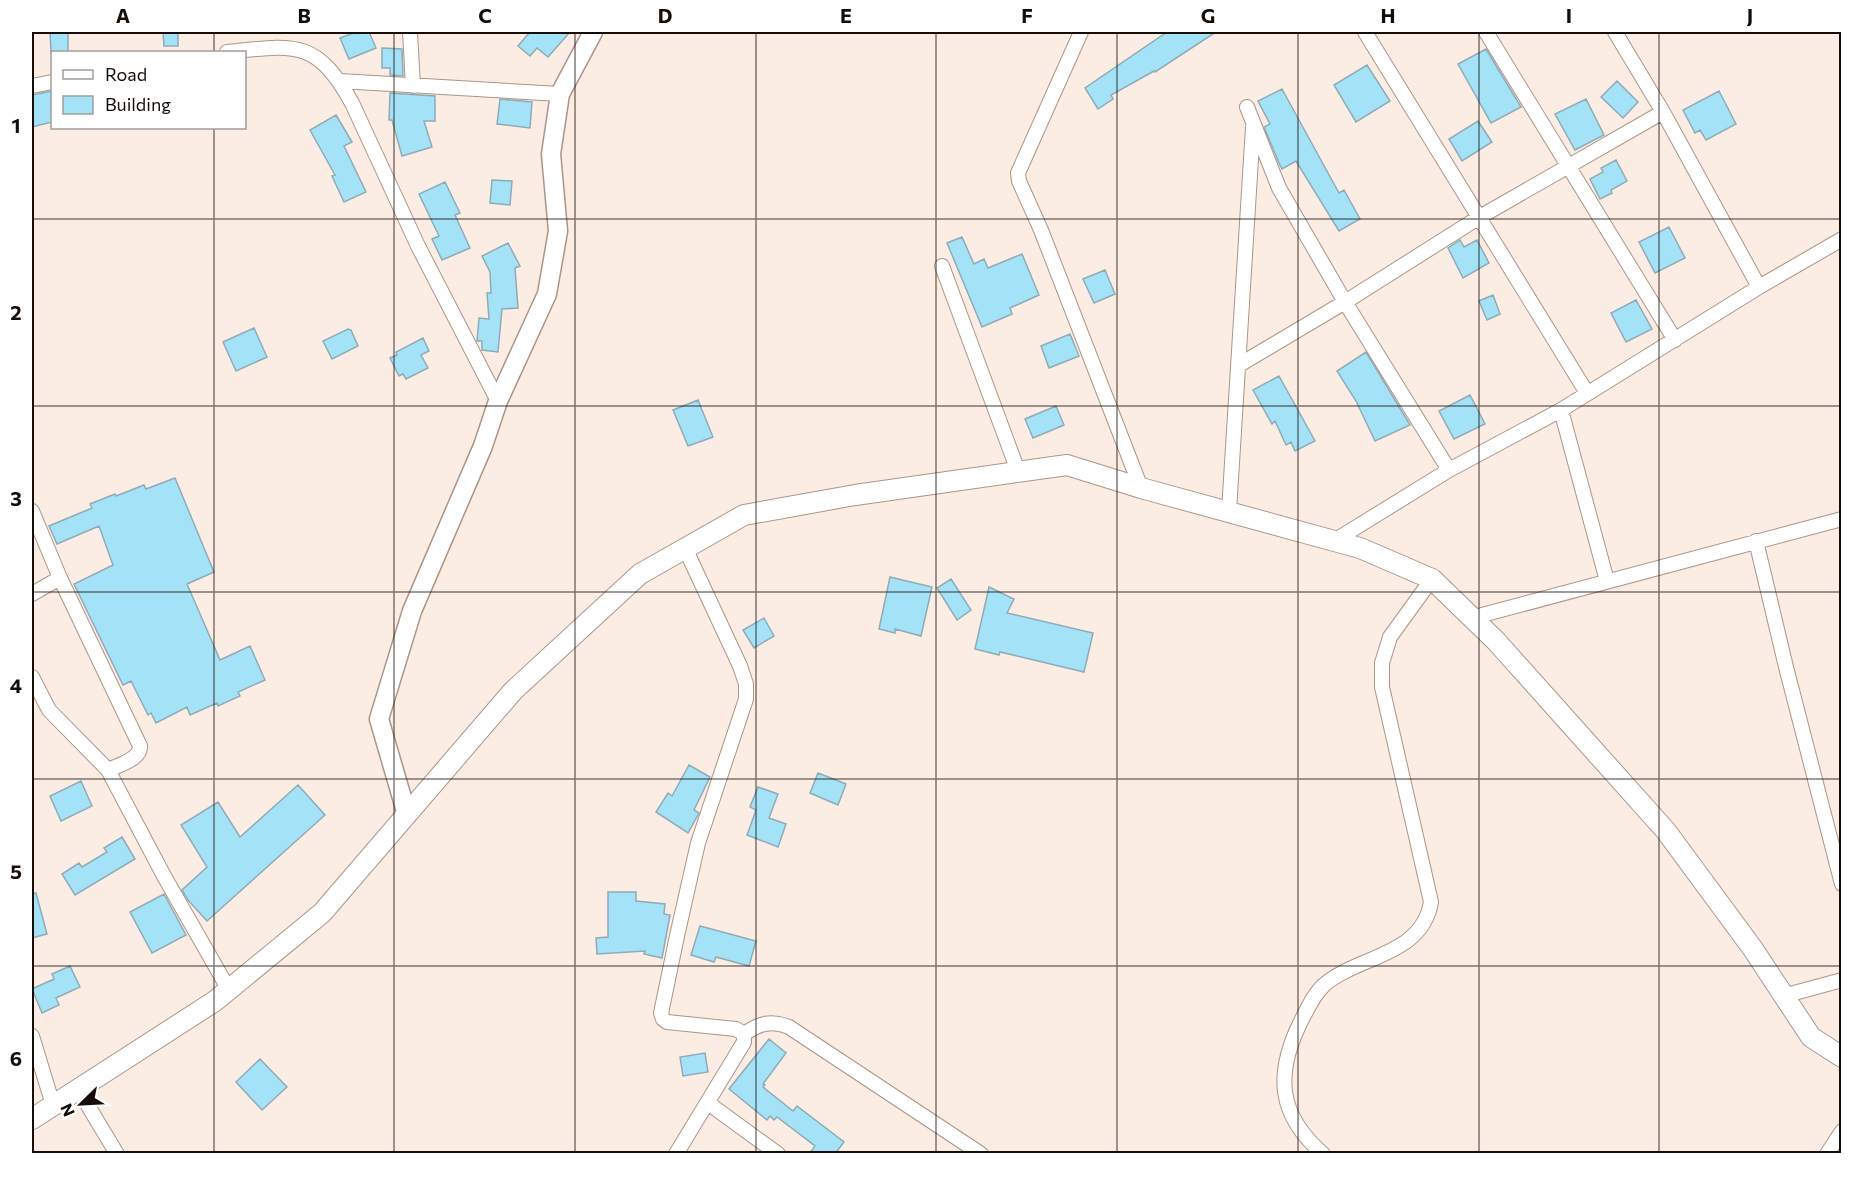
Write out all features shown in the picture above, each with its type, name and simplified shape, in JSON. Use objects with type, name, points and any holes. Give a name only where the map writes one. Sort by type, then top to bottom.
[{"type":"main road","points":[[32,1119],[215,1001],[322,913],[513,691],[640,574],[744,515],[855,495],[1067,465],[1141,488],[1360,548],[1432,579],[1504,650],[1665,831],[1753,949],[1811,1037],[1842,1057]]},
{"type":"street","points":[[410,32],[413,86]]},
{"type":"street","points":[[1081,32],[1018,173],[1019,181],[1041,230],[1141,488]]},
{"type":"street","points":[[1365,32],[1587,393]]},
{"type":"street","points":[[1486,32],[1675,339]]},
{"type":"street","points":[[1615,32],[1663,112],[1759,287]]},
{"type":"street","points":[[407,815],[379,719],[412,611],[483,446],[498,401],[547,294],[558,231],[551,154],[560,94],[589,34]]},
{"type":"street","points":[[236,51],[282,46],[301,49],[315,56],[340,81],[418,246],[498,401]]},
{"type":"street","points":[[340,81],[560,94]]},
{"type":"street","points":[[32,86],[51,82]]},
{"type":"street","points":[[1247,107],[1279,188],[1449,470]]},
{"type":"street","points":[[1239,365],[1346,302],[1478,218],[1663,112]]},
{"type":"street","points":[[1229,511],[1253,123]]},
{"type":"street","points":[[1334,541],[1449,470],[1561,410],[1759,287],[1842,239]]},
{"type":"street","points":[[942,266],[1018,471]]},
{"type":"street","points":[[1561,410],[1607,581]]},
{"type":"street","points":[[32,511],[60,578],[140,746],[141,750],[138,755],[108,770]]},
{"type":"street","points":[[1471,618],[1842,519]]},
{"type":"street","points":[[1756,541],[1842,884]]},
{"type":"street","points":[[685,548],[740,666],[746,684],[746,699],[698,843],[676,936],[662,1013],[666,1022],[736,1029],[744,1034]]},
{"type":"street","points":[[32,594],[60,578]]},
{"type":"street","points":[[1323,1154],[1301,1130],[1290,1112],[1285,1093],[1284,1066],[1289,1046],[1310,1004],[1324,986],[1342,973],[1396,949],[1424,925],[1429,913],[1431,902],[1382,687],[1382,663],[1390,637],[1432,579]]},
{"type":"street","points":[[32,677],[50,710],[108,770],[164,876],[229,990]]},
{"type":"street","points":[[1783,996],[1842,980]]},
{"type":"street","points":[[744,1034],[768,1022],[778,1022],[789,1027],[981,1154]]},
{"type":"street","points":[[676,1154],[744,1042],[744,1034]]},
{"type":"street","points":[[32,1036],[53,1105]]},
{"type":"street","points":[[78,1089],[117,1154]]},
{"type":"street","points":[[708,1103],[778,1154]]},
{"type":"street","points":[[1827,1154],[1842,1131]]},
{"type":"building","points":[[50,32],[68,32],[68,51],[51,52]]},
{"type":"building","points":[[163,32],[178,32],[178,46],[164,46]]},
{"type":"building","points":[[356,32],[369,32],[376,48],[349,59],[340,38]]},
{"type":"building","points":[[530,32],[570,32],[548,57],[537,48],[530,56],[518,46]]},
{"type":"building","points":[[1167,32],[1216,32],[1155,72],[1111,95],[1113,99],[1098,109],[1085,88]]},
{"type":"building","points":[[382,48],[402,49],[403,76],[390,75],[390,68],[382,68]]},
{"type":"building","points":[[1486,49],[1521,107],[1491,123],[1458,64]]},
{"type":"building","points":[[1367,65],[1390,101],[1356,122],[1334,85]]},
{"type":"building","points":[[1617,81],[1638,102],[1623,118],[1601,97]]},
{"type":"building","points":[[1282,89],[1339,193],[1344,190],[1360,219],[1339,231],[1296,161],[1282,169],[1264,127],[1270,124],[1258,101]]},
{"type":"building","points":[[51,91],[51,122],[32,127],[32,95]]},
{"type":"building","points":[[1719,91],[1736,124],[1706,140],[1700,130],[1695,133],[1683,110]]},
{"type":"building","points":[[390,93],[435,96],[435,121],[424,121],[432,147],[402,156],[392,120],[389,120]]},
{"type":"building","points":[[500,99],[532,102],[530,128],[497,124]]},
{"type":"building","points":[[1586,99],[1604,135],[1575,150],[1555,114]]},
{"type":"building","points":[[336,115],[352,142],[344,146],[366,192],[344,202],[332,176],[335,175],[310,130]]},
{"type":"building","points":[[1478,121],[1492,142],[1462,161],[1449,139]]},
{"type":"building","points":[[1616,160],[1627,181],[1600,199],[1590,179],[1603,172],[1601,168]]},
{"type":"building","points":[[492,180],[512,181],[510,205],[490,203]]},
{"type":"building","points":[[445,182],[460,213],[455,215],[470,248],[442,260],[432,239],[439,236],[419,194]]},
{"type":"building","points":[[1669,227],[1685,258],[1655,273],[1639,242]]},
{"type":"building","points":[[962,237],[974,264],[984,259],[988,268],[1022,254],[1039,295],[1010,308],[1012,314],[982,327],[947,243]]},
{"type":"building","points":[[1460,240],[1464,247],[1477,240],[1489,263],[1463,278],[1448,248]]},
{"type":"building","points":[[508,243],[520,266],[515,268],[518,308],[502,309],[498,352],[482,350],[482,341],[477,341],[479,318],[489,319],[487,293],[491,293],[490,272],[482,256]]},
{"type":"building","points":[[1105,270],[1115,294],[1094,303],[1083,279]]},
{"type":"building","points":[[1493,295],[1500,314],[1487,320],[1479,301]]},
{"type":"building","points":[[1636,300],[1652,329],[1626,342],[1611,313]]},
{"type":"building","points":[[254,328],[267,357],[236,371],[223,342]]},
{"type":"building","points":[[348,329],[351,330],[358,346],[332,359],[323,341]]},
{"type":"building","points":[[1070,334],[1079,356],[1049,368],[1041,346]]},
{"type":"building","points":[[423,338],[429,351],[421,355],[428,368],[406,379],[403,374],[399,376],[390,358],[397,355],[396,352]]},
{"type":"building","points":[[1366,352],[1410,425],[1375,441],[1356,401],[1337,371]]},
{"type":"building","points":[[1279,376],[1315,441],[1295,451],[1291,442],[1286,445],[1275,421],[1272,424],[1253,390]]},
{"type":"building","points":[[1470,395],[1485,424],[1454,439],[1439,411]]},
{"type":"building","points":[[698,400],[713,437],[688,446],[673,410]]},
{"type":"building","points":[[1056,406],[1064,425],[1033,438],[1025,419]]},
{"type":"building","points":[[175,478],[214,572],[187,584],[220,660],[250,646],[265,680],[238,692],[240,696],[218,706],[217,703],[190,715],[187,707],[156,723],[151,713],[148,715],[131,681],[123,685],[74,584],[113,565],[99,526],[57,544],[49,526],[92,508],[90,504],[115,494],[116,496],[144,485],[146,489]]},
{"type":"building","points":[[890,577],[932,587],[921,636],[895,629],[895,633],[879,629]]},
{"type":"building","points":[[951,579],[971,610],[957,620],[937,588]]},
{"type":"building","points":[[989,587],[1014,599],[1007,613],[1093,633],[1084,672],[1000,652],[999,655],[975,649]]},
{"type":"building","points":[[764,618],[774,636],[754,648],[743,630]]},
{"type":"building","points":[[689,765],[710,777],[694,810],[699,813],[688,833],[656,812],[668,793],[672,796]]},
{"type":"building","points":[[818,773],[846,784],[838,805],[810,793]]},
{"type":"building","points":[[81,781],[92,806],[61,821],[50,796]]},
{"type":"building","points":[[298,785],[325,815],[207,921],[182,890],[207,867],[181,825],[218,802],[240,837]]},
{"type":"building","points":[[758,787],[778,794],[769,818],[786,824],[778,847],[747,835],[756,810],[750,807]]},
{"type":"building","points":[[122,837],[135,859],[75,895],[62,874],[79,863],[82,867],[107,852],[104,848]]},
{"type":"building","points":[[608,892],[636,892],[636,901],[665,904],[664,914],[670,915],[662,958],[644,954],[645,951],[597,954],[596,938],[608,937]]},
{"type":"building","points":[[36,893],[47,934],[32,938],[32,894]]},
{"type":"building","points":[[164,894],[186,935],[152,953],[130,912]]},
{"type":"building","points":[[700,926],[756,941],[749,966],[716,957],[714,962],[691,955]]},
{"type":"building","points":[[70,966],[80,987],[56,998],[59,1005],[42,1013],[32,989],[54,979],[52,974]]},
{"type":"building","points":[[769,1039],[786,1053],[763,1087],[793,1111],[797,1106],[844,1142],[835,1154],[809,1154],[815,1146],[777,1117],[774,1120],[770,1116],[767,1120],[729,1089]]},
{"type":"building","points":[[705,1053],[708,1072],[683,1076],[680,1057]]},
{"type":"building","points":[[260,1059],[287,1087],[262,1110],[236,1082]]}]
